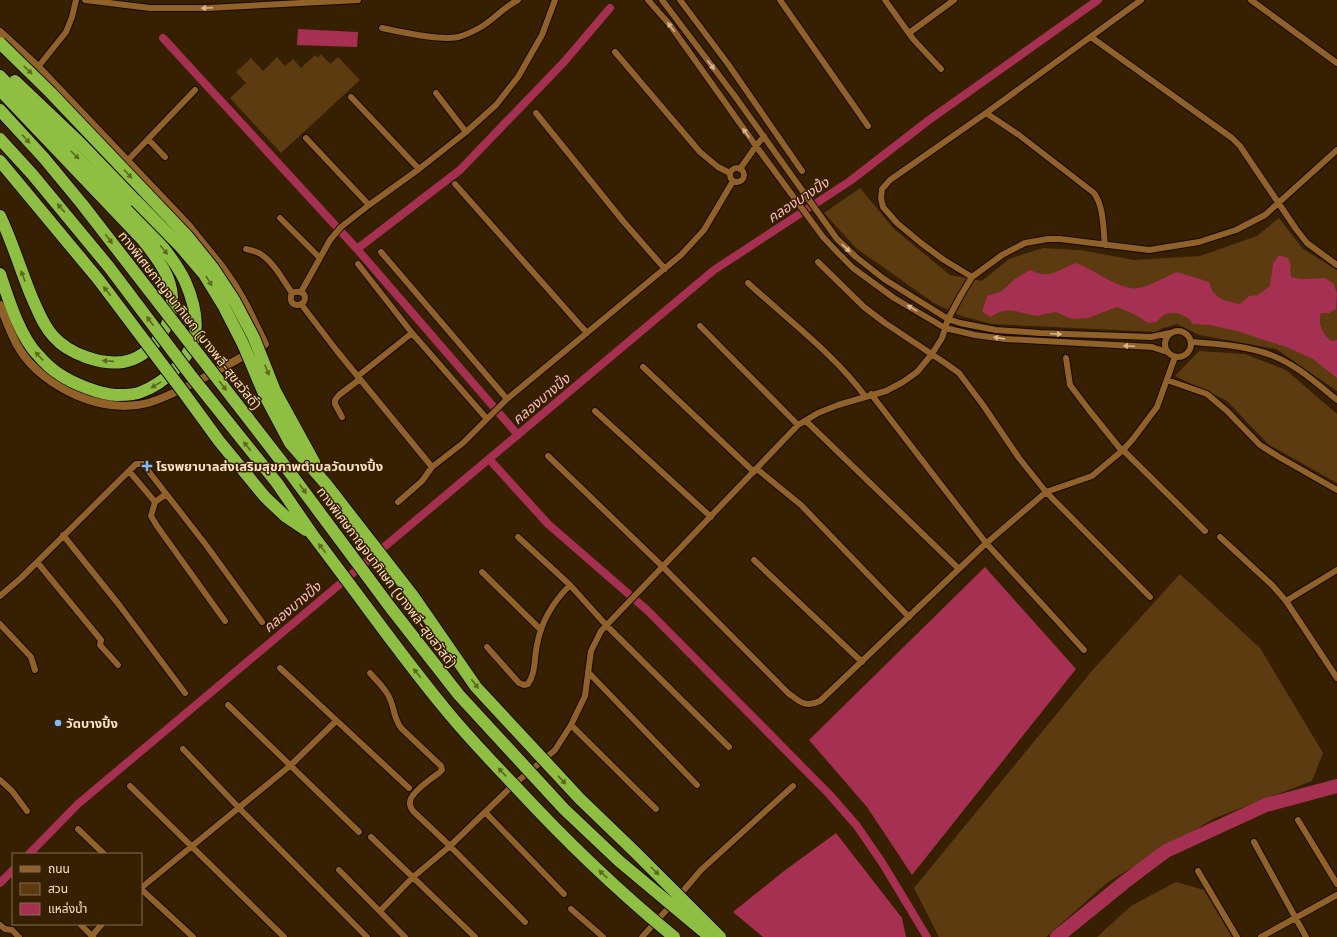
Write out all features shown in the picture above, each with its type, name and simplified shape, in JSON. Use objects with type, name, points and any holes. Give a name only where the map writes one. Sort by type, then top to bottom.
[{"type":"highway","points":[[0,43],[50,92],[188,237],[213,268],[241,313],[254,338],[275,391],[326,484]]},
{"type":"highway","points":[[0,68],[76,139],[180,246],[204,274],[223,305],[243,344],[265,396],[290,443],[326,484],[413,596],[476,687],[580,799],[641,857],[720,937]]},
{"type":"highway","points":[[0,76],[150,231],[169,256],[184,280],[193,302],[195,321],[194,336],[186,354],[176,370],[157,384],[140,393],[116,395],[89,389],[58,374],[37,354],[22,331],[0,274]]},
{"type":"highway","points":[[0,90],[142,239],[161,263],[168,280],[172,296],[169,322],[163,332],[144,353],[122,362],[100,361],[79,355],[65,347],[54,337],[44,324],[38,312],[23,278],[7,230],[0,216]]},
{"type":"highway","name":"ทางพิเศษกาญจนาภิเษก (บางพลี-สุขสวัสดิ์)","points":[[0,110],[44,158],[82,204],[281,460],[390,607],[459,695],[564,809],[619,861],[710,937]]},
{"type":"highway","points":[[0,139],[32,174],[89,242],[192,377],[277,483],[312,534],[446,710],[480,749],[581,854],[646,914],[674,937]]},
{"type":"highway","points":[[0,161],[98,279],[219,441],[265,497],[285,516],[312,534]]},
{"type":"street","points":[[38,67],[66,32],[72,17],[76,0]]},
{"type":"street","points":[[85,0],[150,8],[208,8],[358,0]]},
{"type":"street","points":[[382,28],[444,38],[458,37],[481,27],[518,0]]},
{"type":"street","points":[[300,292],[330,240],[345,224],[466,132],[496,105],[518,77],[542,35],[555,0]]},
{"type":"street","points":[[648,0],[670,26],[814,226],[853,268],[894,298],[945,328],[976,335],[1005,339],[1152,348],[1167,352],[1175,357],[1183,356],[1190,350],[1190,338],[1184,332],[1176,331],[1170,334],[1151,337],[1040,333],[996,330],[960,323],[948,319],[884,279],[856,257],[837,239],[764,136],[662,0]]},
{"type":"street","points":[[680,0],[728,64],[802,171]]},
{"type":"street","points":[[780,0],[868,126]]},
{"type":"street","points":[[885,0],[913,39],[941,69]]},
{"type":"street","points":[[909,33],[954,0]]},
{"type":"street","points":[[972,277],[928,248],[897,223],[883,207],[881,198],[882,189],[890,180],[986,113],[1141,0]]},
{"type":"street","points":[[1251,0],[1337,63]]},
{"type":"street","points":[[0,32],[38,67],[128,160],[188,225],[222,267],[246,305],[265,344],[170,395],[148,403],[133,406],[115,406],[88,400],[73,394],[45,376],[21,351],[12,337],[0,305]]},
{"type":"street","points":[[1091,37],[1232,138],[1240,146],[1307,243],[1337,265]]},
{"type":"street","points":[[615,52],[700,152],[718,167],[730,173],[730,177],[734,181],[738,182],[743,179],[744,174],[740,170],[734,169],[730,173]]},
{"type":"street","points":[[128,160],[194,90]]},
{"type":"street","points":[[436,93],[466,132]]},
{"type":"street","points":[[351,97],[419,169]]},
{"type":"street","points":[[536,113],[623,222],[665,269]]},
{"type":"street","points":[[986,113],[1094,193],[1099,199],[1105,245]]},
{"type":"street","points":[[740,170],[764,136]]},
{"type":"street","points":[[306,138],[369,205]]},
{"type":"street","points":[[148,139],[165,157]]},
{"type":"street","points":[[380,911],[412,878],[450,846],[511,787],[556,750],[571,725],[585,696],[591,650],[597,637],[606,625],[798,425],[818,413],[886,390],[903,382],[917,372],[932,354],[942,338],[948,319],[960,295],[972,277],[1002,255],[1032,241],[1060,238],[1149,250],[1199,242],[1252,223],[1265,215],[1279,204],[1337,150]]},
{"type":"street","points":[[398,502],[422,481],[432,467],[463,443],[505,401],[681,255],[704,230],[734,181]]},
{"type":"street","points":[[455,184],[587,333]]},
{"type":"street","points":[[280,218],[320,258]]},
{"type":"street","points":[[246,249],[258,253],[266,259],[292,293]]},
{"type":"street","points":[[381,252],[505,401]]},
{"type":"street","points":[[818,262],[864,307],[890,327],[959,373],[1019,458],[1046,492],[1150,597]]},
{"type":"street","points":[[358,264],[412,333],[488,417]]},
{"type":"street","points":[[748,283],[825,353],[868,395],[986,543],[1084,650]]},
{"type":"street","points":[[296,291],[300,292],[304,295],[305,299],[301,304],[295,305],[291,302],[290,298],[292,293],[296,291]]},
{"type":"street","points":[[301,304],[432,467]]},
{"type":"street","points":[[700,326],[798,425]]},
{"type":"street","points":[[342,417],[335,404],[335,400],[359,377],[412,333]]},
{"type":"street","points":[[1167,352],[1165,343],[1170,334]]},
{"type":"street","points":[[1191,342],[1234,346],[1263,352],[1306,374],[1337,400]]},
{"type":"street","points":[[548,456],[662,566],[788,693],[805,705],[813,705],[820,701],[862,662],[986,543],[1046,492],[1092,476],[1122,450],[1133,439],[1157,406],[1175,357]]},
{"type":"street","points":[[1066,358],[1070,384],[1089,410],[1122,450],[1205,531]]},
{"type":"street","points":[[643,367],[756,470],[801,505],[909,617]]},
{"type":"street","points":[[1167,380],[1207,394],[1227,411],[1260,445],[1337,490]]},
{"type":"street","points":[[595,411],[711,517]]},
{"type":"street","points":[[806,421],[959,569]]},
{"type":"street","points":[[0,596],[37,562],[136,464],[143,464],[206,545],[262,622]]},
{"type":"street","points":[[129,471],[155,502]]},
{"type":"street","points":[[166,494],[155,502],[151,516],[225,621]]},
{"type":"street","points":[[63,535],[120,606],[185,693]]},
{"type":"street","points":[[518,537],[570,585],[606,625],[729,747]]},
{"type":"street","points":[[1220,537],[1286,600],[1337,678]]},
{"type":"street","points":[[754,560],[862,662]]},
{"type":"street","points":[[37,562],[97,636],[100,640],[100,645],[118,665]]},
{"type":"street","points":[[1286,600],[1337,570]]},
{"type":"street","points":[[482,572],[541,630]]},
{"type":"street","points":[[487,647],[519,683],[524,685],[528,684],[533,678],[537,643],[541,630],[553,606],[570,585]]},
{"type":"street","points":[[0,624],[31,657],[35,670]]},
{"type":"street","points":[[280,668],[409,788]]},
{"type":"street","points":[[588,672],[697,784]]},
{"type":"street","points":[[370,673],[389,696],[396,721],[401,728],[441,766],[442,770],[414,794],[410,800],[413,811],[525,922]]},
{"type":"street","points":[[228,705],[291,764],[359,832]]},
{"type":"street","points":[[142,888],[291,764],[336,721]]},
{"type":"street","points":[[571,725],[656,809]]},
{"type":"street","points":[[183,748],[367,937]]},
{"type":"street","points":[[0,780],[12,791],[27,811]]},
{"type":"street","points":[[130,786],[284,937]]},
{"type":"street","points":[[642,937],[701,870],[793,786]]},
{"type":"street","points":[[485,812],[564,894]]},
{"type":"street","points":[[1298,820],[1337,884]]},
{"type":"street","points":[[78,829],[103,853]]},
{"type":"street","points":[[371,837],[475,937]]},
{"type":"street","points":[[1254,842],[1306,937]]},
{"type":"street","points":[[338,870],[405,937]]},
{"type":"street","points":[[1198,871],[1238,937]]},
{"type":"street","points":[[142,890],[193,937]]},
{"type":"street","points":[[1260,937],[1337,895]]},
{"type":"street","points":[[571,909],[603,937]]},
{"type":"street","points":[[81,925],[92,937],[101,925]]},
{"type":"street","points":[[2,927],[6,937]]},
{"type":"street","points":[[2,927],[12,930],[19,937]]},
{"type":"green space","points":[[321,54],[330,64],[338,57],[360,80],[281,153],[230,98],[246,83],[236,72],[251,58],[263,71],[277,57],[285,66],[293,59],[301,68],[315,55],[318,58]]},
{"type":"green space","points":[[860,188],[894,229],[950,275],[982,281],[1009,259],[1043,248],[1080,250],[1134,260],[1200,256],[1257,236],[1279,218],[1303,249],[1337,270],[1337,391],[1276,349],[1199,335],[1177,324],[1163,328],[1156,332],[992,324],[961,316],[934,303],[856,248],[824,213]]},
{"type":"green space","points":[[1199,351],[1245,354],[1286,370],[1337,414],[1337,483],[1268,444],[1227,401],[1175,376]]},
{"type":"green space","points":[[1180,574],[1260,648],[1323,753],[1312,781],[1215,818],[1108,882],[1046,937],[939,937],[914,888],[1091,672]]},
{"type":"green space","points":[[1176,882],[1204,890],[1232,937],[1097,937],[1131,906]]},
{"type":"water","points":[[298,29],[358,32],[357,47],[297,45]]},
{"type":"water","points":[[1279,255],[1288,258],[1291,265],[1291,277],[1300,279],[1325,278],[1333,283],[1337,293],[1336,309],[1329,313],[1321,313],[1320,325],[1323,332],[1331,341],[1337,340],[1337,378],[1313,359],[1289,348],[1237,331],[1210,325],[1193,324],[1188,318],[1178,313],[1165,314],[1156,322],[1148,323],[1134,314],[1117,307],[1088,318],[1072,319],[1056,312],[1038,316],[1008,310],[997,313],[991,317],[982,312],[987,296],[1002,291],[1016,278],[1030,270],[1037,273],[1049,274],[1076,263],[1124,287],[1132,288],[1139,288],[1149,285],[1177,272],[1209,282],[1213,292],[1221,299],[1238,304],[1249,296],[1258,295],[1270,286],[1273,264]]},
{"type":"water","points":[[985,567],[1076,669],[912,875],[867,807],[809,740]]},
{"type":"water","points":[[836,833],[902,918],[906,937],[763,937],[733,912],[784,871]]},
{"type":"waterway","name":"คลองบางปิ้ง","points":[[30,853],[78,804],[714,270],[850,181],[929,120],[1098,0]]},
{"type":"waterway","points":[[357,249],[460,170],[564,62],[610,8]]},
{"type":"waterway","points":[[163,38],[357,249],[518,435]]},
{"type":"waterway","points":[[489,459],[548,524],[647,610],[829,794],[857,826],[883,864],[927,937]]},
{"type":"waterway","points":[[1057,937],[1126,881],[1166,851],[1266,805],[1337,786]]},
{"type":"waterway","name":"คลองบางปิ้ง","points":[[0,883],[12,871]]},
{"type":"place","name":"โรงพยาบาลส่งเสริมสุขภาพตำบลวัดบางปิ้ง","points":[[147,466]]},
{"type":"place","name":"วัดบางปิ้ง","points":[[58,723]]}]
